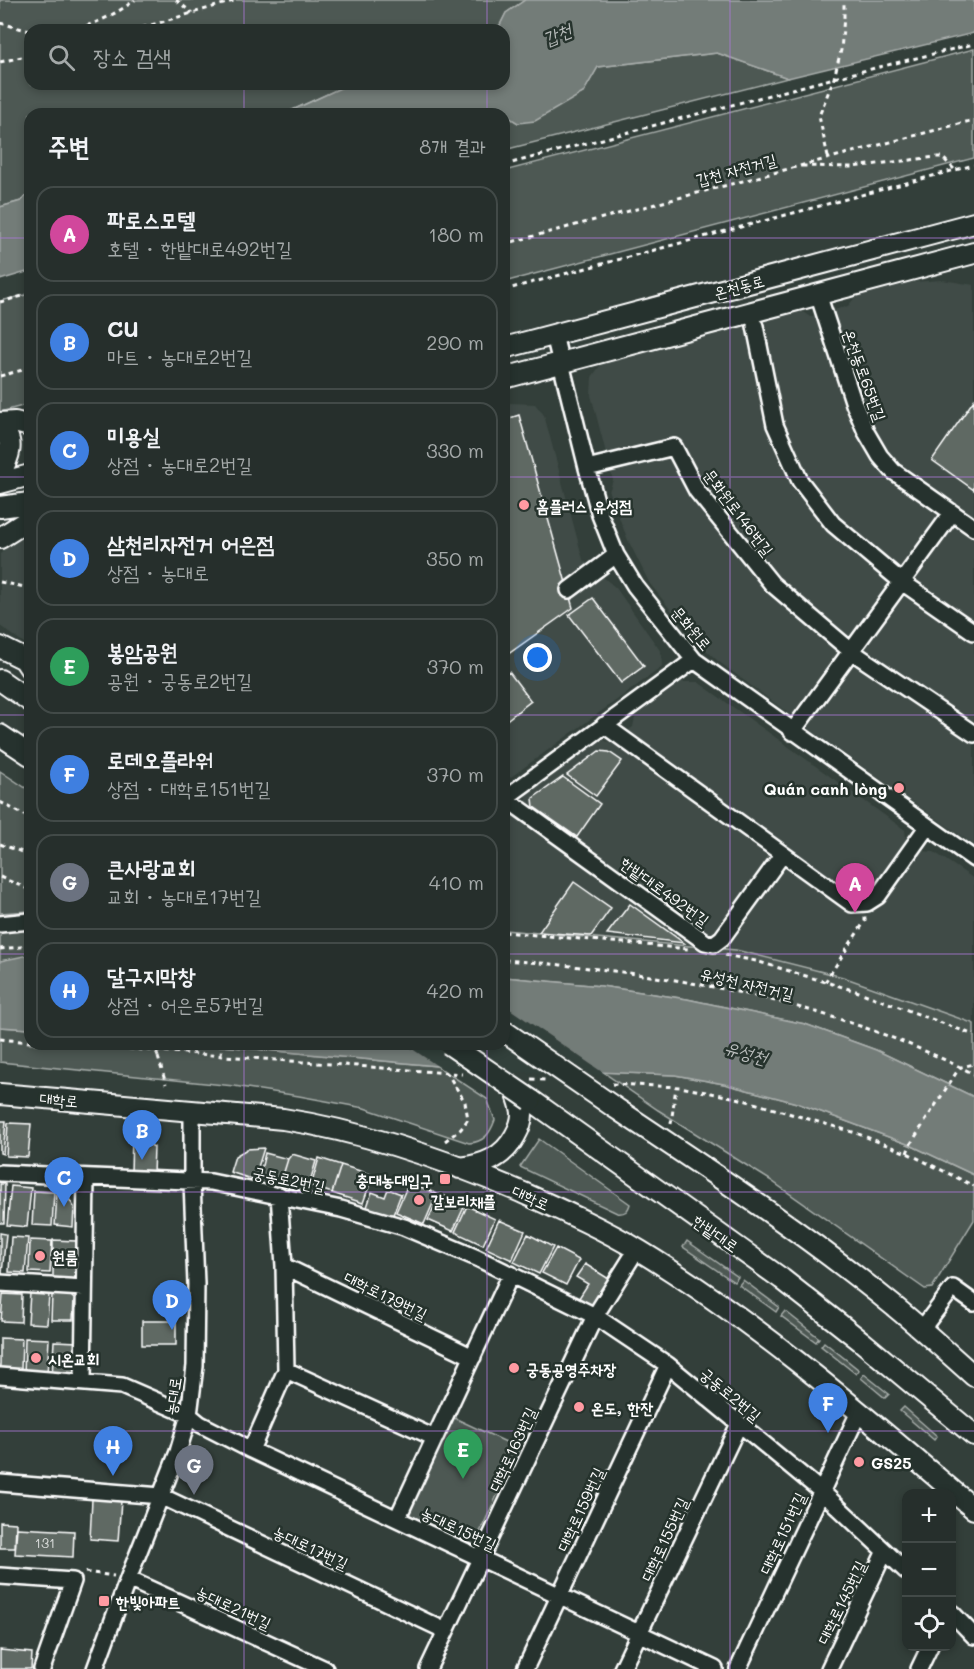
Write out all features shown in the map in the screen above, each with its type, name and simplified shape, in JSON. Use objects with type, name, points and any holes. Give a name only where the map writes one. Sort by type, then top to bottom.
[{"type":"main road","name":"온천동로","points":[[510,346],[974,223]]},
{"type":"main road","name":"온천동로","points":[[510,376],[974,253]]},
{"type":"main road","points":[[0,423],[15,422],[24,424]]},
{"type":"main road","points":[[0,428],[9,437],[10,446],[9,458],[0,480]]},
{"type":"main road","points":[[0,480],[24,476]]},
{"type":"main road","points":[[0,507],[24,504]]},
{"type":"main road","points":[[0,538],[24,523]]},
{"type":"main road","points":[[0,646],[24,659]]},
{"type":"main road","points":[[0,680],[24,697]]},
{"type":"main road","points":[[0,735],[24,751]]},
{"type":"main road","points":[[510,1035],[748,1197],[827,1255],[921,1330],[974,1376]]},
{"type":"main road","name":"한밭대로","points":[[457,1050],[782,1280],[861,1341],[974,1435]]},
{"type":"main road","name":"대학로","points":[[0,1094],[274,1118],[318,1124],[440,1159],[539,1200],[637,1249],[708,1297],[784,1351],[974,1509]]},
{"type":"main road","points":[[460,1168],[475,1166],[493,1159],[508,1148],[520,1127],[522,1097]]},
{"type":"street","name":"온천동로65번길","points":[[818,294],[854,404],[880,456],[893,471],[974,528]]},
{"type":"street","points":[[755,326],[775,425],[800,481],[833,524],[902,582],[974,632]]},
{"type":"street","name":"문화원로","points":[[554,335],[600,515],[616,555],[635,586],[694,660],[792,732],[974,859]]},
{"type":"street","name":"문화원로146번길","points":[[587,468],[674,447],[697,491],[772,584],[851,651],[974,734]]},
{"type":"street","points":[[792,732],[952,513]]},
{"type":"street","points":[[568,590],[616,555]]},
{"type":"street","name":"한밭대로492번길","points":[[510,795],[694,660]]},
{"type":"street","points":[[604,725],[852,904],[867,903],[878,896],[927,827]]},
{"type":"street","name":"한밭대로492번길","points":[[510,803],[705,942],[714,944],[722,938],[782,855]]},
{"type":"street","points":[[0,924],[24,922]]},
{"type":"street","name":"농대로","points":[[101,1667],[128,1579],[178,1452],[189,1415],[195,1355],[196,1284],[192,1112]]},
{"type":"street","name":"궁동로2번길","points":[[0,1173],[211,1182],[341,1209],[404,1227],[511,1274],[596,1316],[668,1365],[821,1491],[902,1567]]},
{"type":"street","points":[[83,1382],[86,1178]]},
{"type":"street","points":[[251,1450],[286,1370],[284,1266],[279,1195]]},
{"type":"street","name":"대학로163번길","points":[[428,1669],[596,1316],[637,1249]]},
{"type":"street","name":"대학로179번길","points":[[284,1266],[472,1357]]},
{"type":"street","points":[[397,1519],[511,1274]]},
{"type":"street","points":[[0,1283],[84,1288]]},
{"type":"street","points":[[921,1330],[953,1288],[974,1303]]},
{"type":"street","name":"대학로159번길","points":[[525,1669],[668,1365]]},
{"type":"street","points":[[286,1370],[435,1438]]},
{"type":"street","name":"농대로15번길","points":[[0,1376],[122,1386],[189,1415],[200,1424],[251,1450],[715,1669]]},
{"type":"street","name":"대학로151번길","points":[[738,1669],[859,1412]]},
{"type":"street","name":"대학로155번길","points":[[622,1669],[739,1424]]},
{"type":"street","points":[[0,1483],[161,1496]]},
{"type":"street","name":"농대로17번길","points":[[161,1496],[446,1630]]},
{"type":"street","name":"대학로145번길","points":[[829,1669],[885,1551]]},
{"type":"street","points":[[0,1576],[73,1581],[42,1669]]},
{"type":"street","name":"농대로21번길","points":[[128,1579],[325,1669]]},
{"type":"street","points":[[956,1618],[974,1635]]},
{"type":"street","points":[[919,1669],[928,1651]]},
{"type":"path","points":[[90,24],[118,12],[135,0]]},
{"type":"path","points":[[176,0],[192,13]]},
{"type":"path","points":[[154,24],[237,0]]},
{"type":"path","points":[[828,157],[819,116],[834,78],[841,50],[844,0]]},
{"type":"path","points":[[0,23],[24,29]]},
{"type":"path","points":[[510,163],[834,78],[974,44]]},
{"type":"path","points":[[0,62],[24,56]]},
{"type":"path","name":"갑천 자전거길","points":[[510,242],[974,120]]},
{"type":"path","points":[[798,165],[852,167],[942,157],[955,170]]},
{"type":"path","points":[[510,288],[974,165]]},
{"type":"path","points":[[0,302],[24,296]]},
{"type":"path","points":[[0,376],[24,370]]},
{"type":"path","points":[[0,582],[24,587]]},
{"type":"path","points":[[0,802],[24,815]]},
{"type":"path","points":[[0,844],[24,853]]},
{"type":"path","points":[[0,877],[24,887]]},
{"type":"path","points":[[825,982],[865,921],[867,903]]},
{"type":"path","points":[[510,933],[700,951]]},
{"type":"path","points":[[0,949],[24,947]]},
{"type":"path","points":[[723,955],[756,961],[870,996],[974,1035]]},
{"type":"path","name":"유성천 자전거길","points":[[510,960],[564,964],[658,976],[742,993],[821,1013],[887,1034],[974,1074]]},
{"type":"path","points":[[0,1039],[24,1041]]},
{"type":"path","points":[[156,1050],[166,1084]]},
{"type":"path","points":[[221,1050],[221,1055]]},
{"type":"path","points":[[907,1153],[956,1073],[961,1067],[974,1064]]},
{"type":"path","points":[[445,1141],[461,1129],[468,1119],[465,1102],[447,1073]]},
{"type":"path","points":[[671,1124],[676,1087]]},
{"type":"path","points":[[73,1581],[85,1572],[128,1579]]},
{"type":"shaded area","points":[[0,0],[525,0],[506,13],[500,24],[24,24],[24,90],[336,90],[297,108],[24,108],[24,198],[0,207]]},
{"type":"shaded area","points":[[974,49],[974,158],[510,280],[510,169]]},
{"type":"shaded area","points":[[717,53],[788,78],[510,148],[510,118],[518,123],[583,93],[598,67]]},
{"type":"shaded area","points":[[942,280],[974,285],[974,845],[812,731],[718,661],[694,639],[650,584],[628,540],[609,492],[613,480],[591,395],[592,377],[602,363],[786,311],[803,312],[810,317],[848,306],[862,289]]},
{"type":"shaded area","points":[[24,295],[24,406],[0,412],[0,301]]},
{"type":"shaded area","points":[[510,403],[535,404],[544,415],[583,560],[616,588],[661,652],[662,667],[510,778]]},
{"type":"shaded area","points":[[24,536],[24,643],[0,626],[0,554],[14,541]]},
{"type":"shaded area","points":[[681,682],[698,682],[905,830],[906,840],[921,851],[934,852],[974,879],[974,1024],[843,977],[736,950],[510,931],[510,815],[516,817],[527,808],[526,794],[597,743],[604,740],[611,743],[633,727],[635,717]]},
{"type":"shaded area","points":[[0,771],[24,787],[24,911],[0,913]]},
{"type":"shaded area","points":[[24,930],[24,957],[0,961],[0,932]]},
{"type":"shaded area","points":[[510,931],[736,950],[843,977],[974,1024],[974,1097],[876,1050],[805,1024],[687,999],[601,986],[510,978]]},
{"type":"shaded area","points":[[0,1027],[24,1029],[24,1050],[265,1050],[437,1066],[487,1099],[495,1120],[486,1136],[479,1141],[469,1143],[364,1108],[299,1096],[234,1086],[0,1062]]},
{"type":"shaded area","points":[[603,1072],[675,1075],[724,1084],[797,1103],[910,1145],[974,1175],[974,1220],[932,1288],[925,1289],[770,1180],[658,1110]]},
{"type":"shaded area","points":[[539,1139],[630,1204],[627,1210],[617,1213],[520,1167]]},
{"type":"shaded area","points":[[687,1241],[738,1277],[734,1282],[683,1247]]},
{"type":"shaded area","points":[[743,1280],[779,1307],[776,1312],[739,1285]]},
{"type":"shaded area","points":[[785,1311],[819,1338],[816,1342],[781,1316]]},
{"type":"shaded area","points":[[824,1342],[859,1370],[856,1374],[821,1346]]},
{"type":"shaded area","points":[[864,1374],[889,1394],[885,1398],[861,1378]]},
{"type":"shaded area","points":[[904,1407],[937,1436],[934,1440],[900,1411]]},
{"type":"shaded area","points":[[450,1416],[519,1448],[480,1532],[455,1540],[409,1518],[407,1510]]},
{"type":"water","name":"갑천","points":[[525,0],[974,0],[974,33],[788,78],[717,53],[598,67],[583,93],[535,121],[518,123],[510,118],[510,108],[297,108],[336,90],[510,90],[510,24],[500,24],[506,13]]},
{"type":"water","points":[[24,198],[24,273],[0,280],[0,207]]},
{"type":"water","points":[[24,956],[24,1029],[0,1027],[0,961]]},
{"type":"water","name":"유성천","points":[[510,978],[601,986],[687,999],[805,1024],[876,1050],[974,1097],[974,1175],[910,1145],[797,1103],[724,1084],[675,1075],[437,1066],[265,1050],[510,1050]]},
{"type":"pier","points":[[510,1009],[608,1076],[442,1069],[414,1050],[510,1050]]},
{"type":"building","points":[[974,400],[974,490],[932,460]]},
{"type":"building","name":"홈플러스 유성점","points":[[519,415],[573,608],[510,653],[510,418]]},
{"type":"building","points":[[593,598],[644,666],[621,683],[569,615]]},
{"type":"building","points":[[510,673],[531,701],[510,717]]},
{"type":"building","points":[[599,751],[609,752],[622,761],[596,796],[567,775]]},
{"type":"building","points":[[563,777],[600,804],[577,837],[534,807],[533,798]]},
{"type":"building","points":[[574,882],[611,908],[591,936],[539,932]]},
{"type":"building","points":[[630,904],[684,943],[607,934]]},
{"type":"building","points":[[0,1121],[6,1121],[3,1154],[0,1153]]},
{"type":"building","points":[[8,1123],[31,1124],[28,1157],[6,1156]]},
{"type":"building","points":[[132,1135],[154,1147],[153,1174],[131,1173]]},
{"type":"building","points":[[264,1148],[254,1180],[230,1172],[235,1156],[247,1149]]},
{"type":"building","points":[[265,1153],[288,1159],[280,1185],[259,1178]]},
{"type":"building","points":[[292,1154],[316,1161],[307,1192],[280,1185],[288,1159]]},
{"type":"building","points":[[319,1158],[341,1165],[332,1193],[311,1186]]},
{"type":"building","points":[[341,1165],[373,1175],[363,1203],[332,1193]]},
{"type":"building","points":[[409,1182],[437,1194],[424,1224],[396,1212]]},
{"type":"building","points":[[0,1184],[5,1184],[4,1223],[0,1223]]},
{"type":"building","points":[[11,1186],[31,1188],[27,1227],[7,1225]]},
{"type":"building","points":[[388,1189],[401,1194],[391,1220],[366,1210],[372,1192],[385,1197]]},
{"type":"building","points":[[34,1191],[54,1192],[52,1226],[32,1225]]},
{"type":"building","points":[[57,1194],[66,1194],[74,1207],[73,1227],[55,1225]]},
{"type":"building","points":[[440,1194],[465,1205],[453,1231],[428,1220]]},
{"type":"building","points":[[467,1206],[495,1219],[483,1245],[455,1232]]},
{"type":"building","points":[[499,1220],[525,1231],[512,1260],[486,1248]]},
{"type":"building","name":"원룸","points":[[0,1233],[6,1234],[2,1273],[0,1273]]},
{"type":"building","points":[[528,1234],[553,1247],[539,1274],[514,1262]]},
{"type":"building","name":"원룸","points":[[11,1237],[28,1238],[25,1273],[9,1272]]},
{"type":"building","name":"원룸","points":[[30,1240],[52,1241],[50,1273],[29,1272]]},
{"type":"building","points":[[53,1240],[76,1241],[75,1279],[53,1278]]},
{"type":"building","points":[[556,1248],[579,1260],[566,1285],[542,1273]]},
{"type":"building","points":[[585,1264],[609,1279],[593,1304],[585,1306],[577,1301],[588,1284],[576,1277]]},
{"type":"building","points":[[30,1293],[49,1295],[47,1324],[28,1323]]},
{"type":"building","points":[[3,1294],[22,1295],[21,1322],[1,1321]]},
{"type":"building","points":[[52,1294],[70,1295],[74,1299],[73,1320],[51,1320]]},
{"type":"building","points":[[142,1321],[176,1321],[176,1345],[142,1345]]},
{"type":"building","points":[[0,1338],[22,1339],[21,1370],[0,1369]]},
{"type":"building","points":[[25,1338],[49,1339],[47,1376],[24,1376]]},
{"type":"building","points":[[54,1341],[78,1342],[77,1370],[70,1378],[52,1377]]},
{"type":"building","points":[[92,1499],[121,1501],[118,1541],[90,1539]]},
{"type":"building","points":[[0,1522],[16,1523],[15,1548],[0,1548]]},
{"type":"building","points":[[17,1528],[74,1531],[73,1557],[15,1554]]},
{"type":"building","points":[[0,1650],[32,1653],[31,1669],[0,1669]]},
{"type":"place","name":"홈플러스 유성점","points":[[524,505]]},
{"type":"place","name":"Quán canh lòng","points":[[899,788]]},
{"type":"place","name":"파로스모텔","points":[[855,913]]},
{"type":"place","name":"CU","points":[[142,1160]]},
{"type":"place","name":"충대농대입구","points":[[445,1179]]},
{"type":"place","name":"갈보리채플","points":[[419,1200]]},
{"type":"place","name":"미용실","points":[[64,1207]]},
{"type":"place","name":"원룸","points":[[40,1256]]},
{"type":"place","name":"삼천리자전거 어은점","points":[[172,1330]]},
{"type":"place","name":"시온교회","points":[[36,1358]]},
{"type":"place","name":"궁동공영주차장","points":[[514,1368]]},
{"type":"place","name":"온도, 한잔","points":[[579,1407]]},
{"type":"place","name":"로데오플라워","points":[[828,1433]]},
{"type":"place","name":"GS25","points":[[859,1462]]},
{"type":"place","name":"달구지막창","points":[[113,1476]]},
{"type":"place","name":"봉암공원","points":[[463,1479]]},
{"type":"place","name":"큰사랑교회","points":[[194,1495]]},
{"type":"place","name":"한빛아파트","points":[[104,1601]]}]
